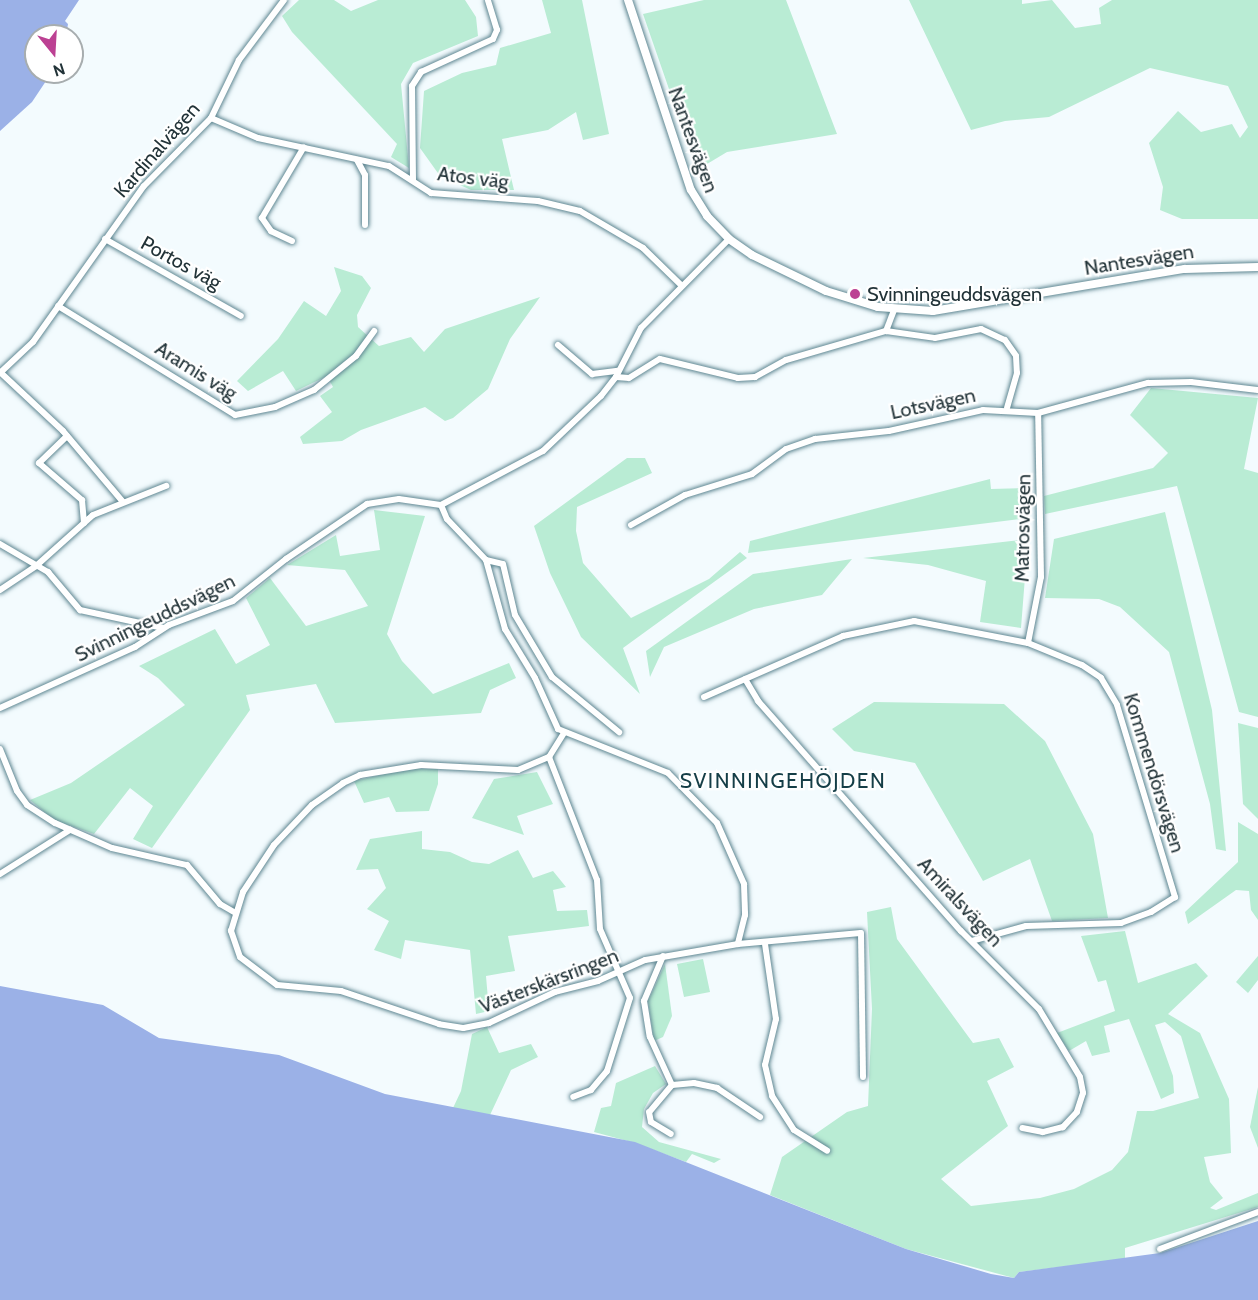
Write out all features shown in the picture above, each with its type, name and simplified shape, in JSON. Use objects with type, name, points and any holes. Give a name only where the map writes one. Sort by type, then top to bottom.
[{"type":"street","name":"Kardinalvägen","points":[[123,502],[67,436],[1,372],[33,342],[144,186],[211,118],[239,60],[284,0]]},
{"type":"street","points":[[413,180],[412,86],[421,72],[493,39],[497,30],[488,0]]},
{"type":"street","name":"Nantesvägen","points":[[628,0],[691,190],[707,216],[729,239],[765,263],[826,291],[894,310],[951,308],[1185,269],[1258,267]]},
{"type":"street","name":"Atos väg","points":[[211,118],[258,138],[389,166],[431,193],[538,201],[580,211],[643,248],[682,286]]},
{"type":"street","points":[[292,241],[267,228],[262,218],[304,147]]},
{"type":"street","points":[[357,159],[365,175],[365,225]]},
{"type":"street","name":"Portos väg","points":[[105,239],[241,316]]},
{"type":"street","points":[[729,239],[633,338],[617,374],[543,451],[441,505],[447,519],[486,560],[505,629],[535,678],[556,726],[564,733],[660,768],[709,812],[744,884],[745,915],[738,944]]},
{"type":"street","name":"Aramis väg","points":[[58,306],[236,415],[275,407],[314,390],[351,361],[374,331]]},
{"type":"street","points":[[886,331],[894,310]]},
{"type":"street","points":[[558,345],[592,374],[617,374],[629,378],[660,359],[738,378],[755,377],[786,360],[886,331],[935,338],[981,329],[1005,340],[1014,351],[1018,367],[1007,408]]},
{"type":"street","name":"Lotsvägen","points":[[631,525],[685,495],[752,474],[802,442],[874,433],[968,412],[1007,408],[1038,413],[1148,383],[1191,382],[1258,390]]},
{"type":"street","name":"Matrosvägen","points":[[1028,643],[1041,577],[1038,413]]},
{"type":"street","points":[[67,436],[39,464],[82,500],[84,523]]},
{"type":"street","points":[[0,590],[36,566],[99,511],[166,486]]},
{"type":"street","name":"Svinningeuddsvägen","points":[[0,708],[135,647],[164,628],[233,601],[286,558],[367,504],[399,499],[441,505]]},
{"type":"street","points":[[0,544],[56,580],[80,610],[164,628]]},
{"type":"street","points":[[486,560],[503,564],[515,615],[552,677],[619,732]]},
{"type":"street","name":"Kommendörsvägen","points":[[704,697],[819,645],[895,623],[945,624],[1028,643],[1082,665],[1110,688],[1175,897],[1150,912],[1121,923],[1026,926],[972,941]]},
{"type":"street","name":"Amiralsvägen","points":[[746,679],[758,701],[972,941],[1039,1009],[1082,1082],[1080,1106],[1066,1126],[1049,1132],[1022,1128]]},
{"type":"street","points":[[564,733],[549,757],[597,880],[600,929],[611,959],[620,971],[630,1003],[608,1071],[591,1090],[573,1097]]},
{"type":"street","points":[[0,749],[17,791],[27,805],[70,830],[124,852],[182,862],[196,872],[220,904],[234,912]]},
{"type":"street","name":"Västerskärsringen","points":[[549,757],[537,765],[506,772],[421,765],[350,779],[312,806],[274,845],[243,892],[234,912],[231,931],[238,953],[272,983],[287,988],[341,991],[454,1028],[481,1025],[555,992],[663,956],[738,944],[765,944],[861,933],[863,1077]]},
{"type":"street","points":[[0,874],[70,830]]},
{"type":"street","points":[[765,944],[776,1019],[765,1065],[772,1096],[788,1124],[812,1144],[828,1151]]},
{"type":"street","points":[[663,956],[644,1001],[652,1045],[672,1086]]},
{"type":"street","points":[[671,1134],[651,1122],[649,1112],[672,1086],[694,1083],[717,1088],[760,1117]]},
{"type":"street","points":[[1160,1249],[1258,1212]]},
{"type":"green space","points":[[299,0],[334,0],[351,11],[378,0],[465,0],[476,17],[478,36],[413,63],[401,84],[409,168],[391,157],[397,144],[292,32],[282,16]]},
{"type":"green space","points":[[542,0],[582,0],[609,134],[583,140],[576,112],[548,130],[502,139],[514,190],[471,190],[440,176],[420,148],[424,91],[462,73],[496,65],[500,48],[551,33]]},
{"type":"green space","points":[[704,0],[786,0],[837,134],[727,152],[697,170],[643,14]]},
{"type":"green space","points":[[909,0],[1022,0],[1022,4],[1052,0],[1075,28],[1101,24],[1099,8],[1112,0],[1258,0],[1258,219],[1182,219],[1160,210],[1163,187],[1149,143],[1178,111],[1201,132],[1232,124],[1240,138],[1248,127],[1228,86],[1150,68],[1049,117],[1005,121],[971,130]]},
{"type":"green space","points":[[334,267],[362,276],[371,288],[357,315],[358,327],[379,346],[411,337],[424,352],[445,329],[540,297],[510,339],[488,389],[453,418],[445,421],[425,407],[361,430],[342,441],[303,444],[300,437],[332,412],[320,396],[333,387],[327,376],[296,391],[283,371],[248,391],[237,381],[278,339],[304,301],[326,316],[341,291]]},
{"type":"green space","points":[[1151,388],[1258,398],[1244,469],[1258,473],[1258,717],[1239,712],[1177,486],[1045,514],[1044,496],[1153,468],[1168,453],[1130,415]]},
{"type":"green space","points":[[627,458],[645,458],[652,473],[577,507],[576,531],[583,563],[631,618],[709,579],[740,552],[747,558],[623,648],[640,694],[581,637],[550,573],[534,526]]},
{"type":"green space","points":[[990,479],[991,489],[1028,488],[1028,518],[748,553],[750,541]]},
{"type":"green space","points":[[374,510],[425,516],[387,634],[402,661],[433,694],[509,663],[516,678],[490,690],[481,713],[335,723],[316,684],[246,695],[250,710],[152,848],[133,839],[153,806],[130,788],[94,834],[54,820],[30,800],[71,783],[185,705],[158,678],[139,666],[215,629],[236,664],[270,645],[246,598],[270,578],[306,626],[368,606],[345,570],[287,565],[336,535],[340,556],[380,550]]},
{"type":"green space","points":[[1165,512],[1212,710],[1226,851],[1216,849],[1210,804],[1169,652],[1120,607],[1099,599],[1045,598],[1054,539]]},
{"type":"green space","points":[[1028,539],[1021,628],[980,622],[986,581],[928,565],[863,558]]},
{"type":"green space","points":[[852,559],[822,595],[754,609],[664,647],[650,677],[646,651],[753,574]]},
{"type":"green space","points":[[874,702],[1004,704],[1045,741],[1093,834],[1108,918],[1052,921],[1030,859],[983,881],[915,763],[854,751],[832,729]]},
{"type":"green space","points":[[1238,723],[1258,728],[1258,819],[1243,804]]},
{"type":"green space","points":[[407,769],[438,769],[438,784],[429,811],[396,812],[389,797],[364,803],[354,781]]},
{"type":"green space","points":[[537,772],[553,804],[517,816],[524,835],[472,818],[494,779]]},
{"type":"green space","points":[[1238,822],[1258,834],[1258,920],[1251,910],[1249,891],[1236,890],[1188,924],[1185,912],[1238,862]]},
{"type":"green space","points":[[422,831],[422,849],[450,852],[472,862],[489,864],[518,850],[533,878],[553,871],[566,887],[553,890],[557,911],[587,910],[589,926],[508,936],[515,971],[486,976],[489,1011],[476,1014],[470,950],[405,940],[401,959],[374,950],[389,921],[367,909],[386,888],[378,869],[356,870],[370,839]]},
{"type":"green space","points":[[891,907],[897,939],[973,1043],[999,1038],[1014,1067],[987,1081],[1008,1126],[941,1179],[971,1206],[1040,1198],[1074,1189],[1112,1170],[1128,1152],[1137,1111],[1153,1111],[1199,1098],[1181,1036],[1165,1022],[1155,1025],[1173,1076],[1174,1093],[1161,1099],[1129,1019],[1104,1026],[1110,1052],[1092,1056],[1086,1041],[1069,1051],[1057,1033],[1115,1011],[1106,980],[1098,982],[1081,936],[1125,931],[1138,983],[1196,963],[1208,976],[1168,1014],[1200,1033],[1229,1099],[1231,1153],[1204,1157],[1210,1182],[1223,1198],[1210,1208],[1216,1210],[1258,1193],[1258,1207],[1125,1248],[1125,1259],[1019,1272],[1014,1278],[906,1249],[770,1195],[782,1157],[847,1112],[868,1106],[872,1009],[867,912]]},
{"type":"green space","points":[[1258,956],[1258,980],[1248,993],[1236,982]]},
{"type":"green space","points":[[703,959],[710,992],[684,997],[677,964]]},
{"type":"green space","points":[[665,964],[672,1016],[663,1037],[654,1041],[648,1001]]},
{"type":"green space","points":[[487,1027],[499,1053],[531,1044],[538,1057],[511,1070],[490,1115],[453,1108],[461,1091],[472,1034]]},
{"type":"green space","points":[[655,1066],[666,1084],[653,1093],[644,1109],[642,1127],[659,1142],[721,1159],[714,1163],[692,1154],[686,1162],[635,1143],[594,1132],[601,1108],[611,1106],[616,1083]]},
{"type":"green space","points":[[1258,1087],[1258,1148],[1250,1127]]},
{"type":"water","points":[[0,0],[79,0],[65,21],[68,24],[24,24],[24,84],[44,84],[32,102],[0,131]]},
{"type":"water","points":[[0,986],[103,1005],[159,1038],[279,1055],[385,1094],[635,1142],[906,1249],[991,1274],[1014,1278],[1019,1272],[1160,1253],[1258,1221],[1258,1300],[0,1300]]},
{"type":"place","name":"Svinningeuddsvägen","points":[[855,294]]},
{"type":"district","name":"SVINNINGEHÖJDEN","points":[[783,781]]}]
